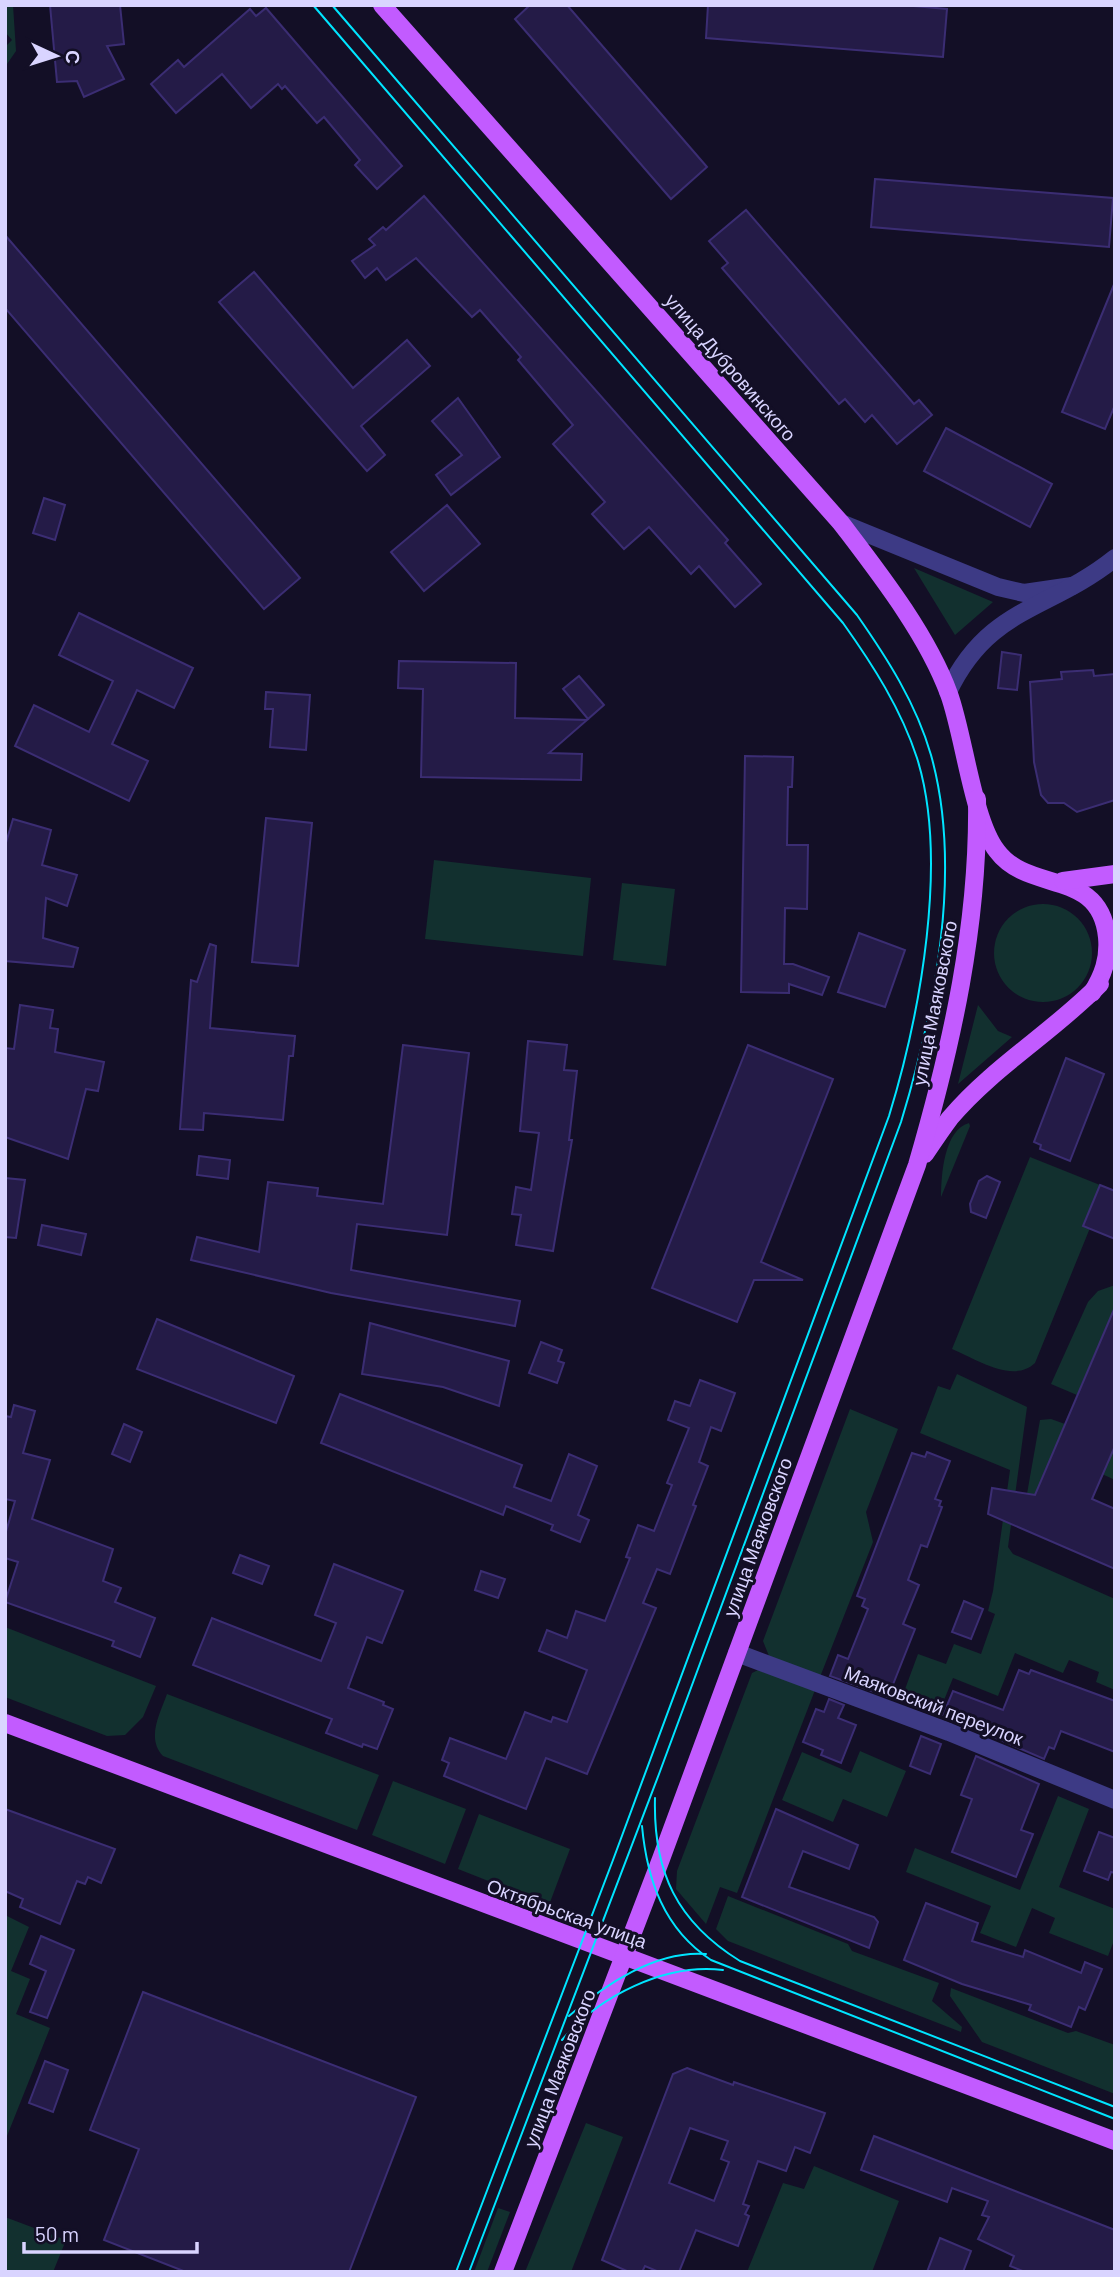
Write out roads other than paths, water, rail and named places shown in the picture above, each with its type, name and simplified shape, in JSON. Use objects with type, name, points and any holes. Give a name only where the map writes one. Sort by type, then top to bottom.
[{"type":"main road","name":"улица Дубровинского","points":[[382,5],[841,523],[881,575],[938,667],[962,732],[977,799]]},
{"type":"main road","points":[[977,799],[988,836],[1001,856],[1021,870],[1055,881],[1089,898],[1102,919],[1108,948],[1106,965],[1092,993]]},
{"type":"main road","name":"улица Маяковского","points":[[503,2272],[624,1956],[917,1165],[936,1097],[965,966],[978,861],[977,799]]},
{"type":"main road","points":[[1055,881],[1115,874]]},
{"type":"main road","points":[[917,1165],[951,1117],[992,1077],[1092,993],[1115,969]]},
{"type":"main road","name":"Октябрьская улица","points":[[5,1723],[1115,2141]]},
{"type":"street","points":[[841,523],[998,587],[1024,593],[1072,586]]},
{"type":"street","points":[[948,692],[973,649],[994,629],[1072,586],[1115,558]]},
{"type":"street","name":"Маяковский переулок","points":[[737,1653],[949,1732],[1115,1800]]},
{"type":"tram line","points":[[313,5],[843,623],[865,655],[903,722],[917,758],[926,799],[930,843],[927,937],[920,985],[889,1116],[613,1860],[456,2272]]},
{"type":"tram line","points":[[332,5],[857,615],[900,682],[925,736],[940,799],[945,845],[945,892],[934,987],[925,1034],[901,1122],[659,1774],[469,2272]]},
{"type":"tram line","points":[[655,1798],[655,1825],[659,1849],[664,1872],[673,1893],[700,1929],[740,1961],[1115,2107]]},
{"type":"tram line","points":[[642,1826],[648,1865],[661,1902],[681,1934],[711,1960],[1115,2119]]},
{"type":"tram line","points":[[569,2016],[598,1993],[632,1972],[668,1958],[706,1954]]},
{"type":"tram line","points":[[562,2040],[595,2010],[635,1986],[656,1977],[679,1972],[723,1970]]}]
